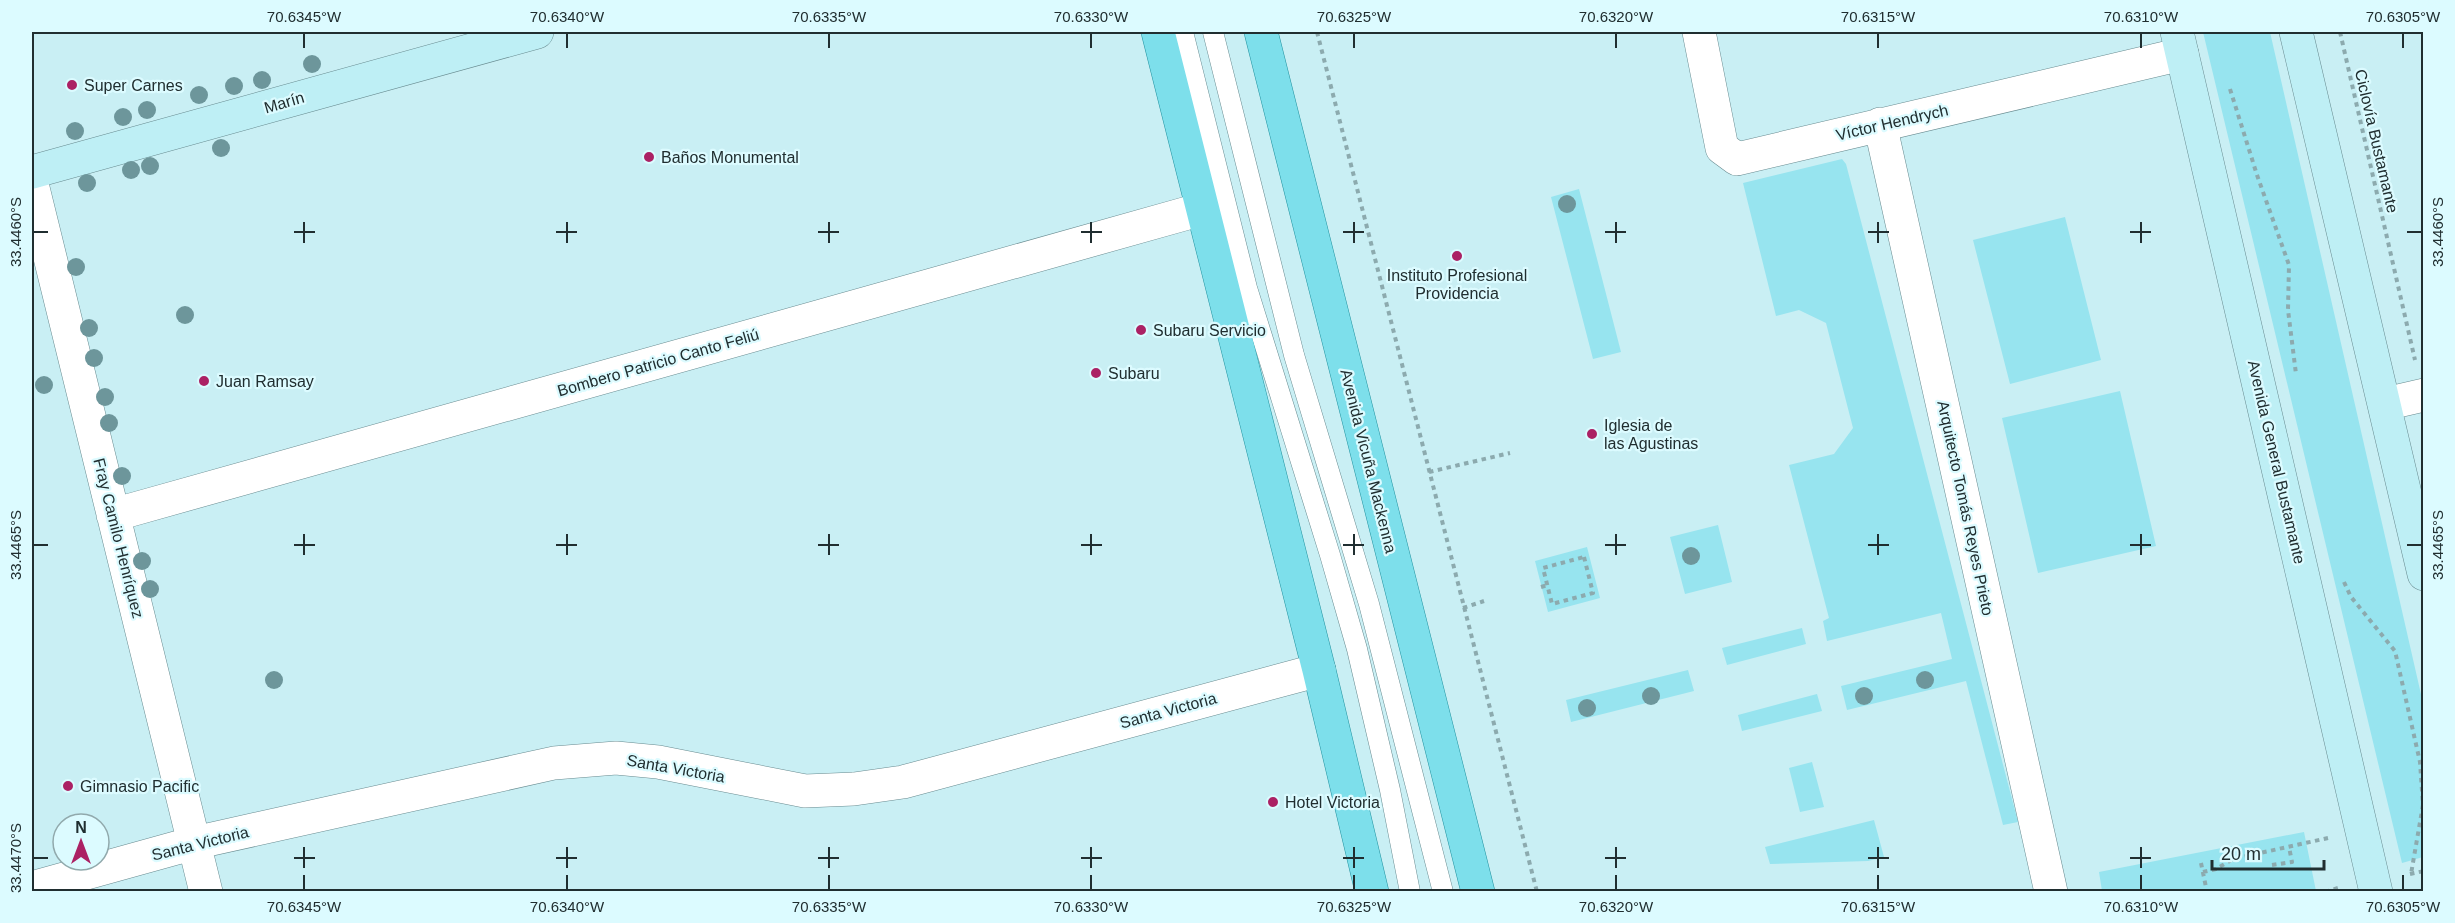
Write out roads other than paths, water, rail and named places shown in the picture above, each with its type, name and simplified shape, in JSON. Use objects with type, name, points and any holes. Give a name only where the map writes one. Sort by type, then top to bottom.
[{"type":"main road","name":"Marín","points":[[32,172],[537,32]]},
{"type":"main road","points":[[1158,32],[1320,670],[1372,891]]},
{"type":"main road","name":"Avenida Vicuña Mackenna","points":[[1261,32],[1478,891]]},
{"type":"main road","points":[[2296,32],[2424,574]]},
{"type":"main road","name":"Avenida General Bustamante","points":[[2180,43],[2376,891]]},
{"type":"street","name":"Víctor Hendrych","points":[[1699,32],[1722,148],[1737,159],[1880,124],[2180,43]]},
{"type":"street","name":"Arquitecto Tomás Reyes Prieto","points":[[1880,124],[2051,891]]},
{"type":"street","name":"Fray Camilo Henríquez","points":[[32,184],[206,891]]},
{"type":"street","name":"Bombero Patricio Canto Feliú","points":[[113,515],[1202,209]]},
{"type":"street","points":[[2385,404],[2423,395]]},
{"type":"street","name":"Santa Victoria","points":[[32,888],[194,843],[523,768],[583,760],[616,758],[658,762],[805,791],[878,786],[1320,670]]},
{"type":"lane","points":[[1183,32],[1246,288],[1321,525],[1357,649],[1388,780],[1410,891]]},
{"type":"lane","points":[[1213,32],[1294,355],[1369,604],[1443,891]]},
{"type":"place","name":"Super Carnes","points":[[72,85]]},
{"type":"place","name":"Baños Monumental","points":[[649,157]]},
{"type":"place","name":"Instituto Profesional Providencia","points":[[1457,256]]},
{"type":"place","name":"Subaru Servicio","points":[[1141,330]]},
{"type":"place","name":"Subaru","points":[[1096,373]]},
{"type":"place","name":"Juan Ramsay","points":[[204,381]]},
{"type":"place","name":"Iglesia de las Agustinas","points":[[1592,434]]},
{"type":"place","name":"Gimnasio Pacific","points":[[68,786]]},
{"type":"place","name":"Hotel Victoria","points":[[1273,802]]}]
